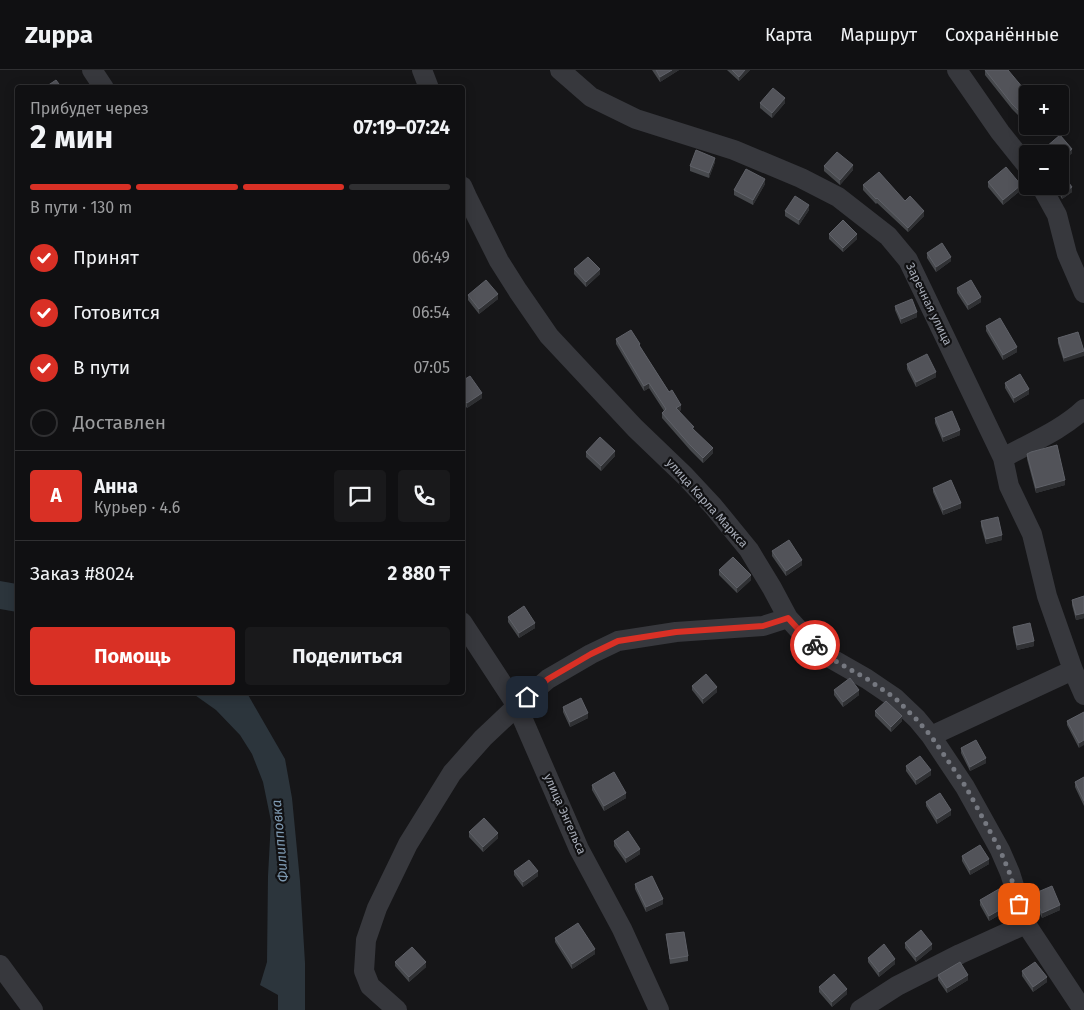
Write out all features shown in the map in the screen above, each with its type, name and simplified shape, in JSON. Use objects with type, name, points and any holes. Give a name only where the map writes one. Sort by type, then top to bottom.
[{"type":"street","points":[[92,70],[102,85]]},
{"type":"street","points":[[422,70],[428,85]]},
{"type":"street","name":"Заречная улица","points":[[560,70],[591,96],[636,119],[734,150],[801,178],[838,197],[888,236],[908,260],[1003,458],[1009,486],[1032,534],[1047,596],[1072,670],[1084,695]]},
{"type":"street","points":[[957,70],[1019,156]]},
{"type":"street","name":"улица Карла Маркса","points":[[465,193],[499,261],[549,336],[634,428],[685,476],[713,506],[750,550],[788,618],[809,641],[832,659],[895,698],[931,736],[966,787],[1000,850],[1026,924],[1083,1010]]},
{"type":"street","points":[[1046,195],[1057,215],[1067,254],[1084,293]]},
{"type":"street","points":[[1003,458],[1055,430],[1084,408]]},
{"type":"street","points":[[397,1010],[370,986],[364,971],[366,940],[377,908],[408,844],[452,773],[483,738],[548,679],[618,641],[676,632],[763,626],[788,618]]},
{"type":"street","name":"улица Энгельса","points":[[465,627],[517,706],[579,849],[622,929],[659,1010]]},
{"type":"street","points":[[931,736],[1072,670]]},
{"type":"street","points":[[860,1010],[897,986],[960,954],[1026,924]]},
{"type":"street","points":[[0,965],[33,1010]]},
{"type":"water","points":[[0,581],[15,584],[15,612],[0,609]]},
{"type":"water","name":"Филипповка","points":[[195,695],[248,695],[285,759],[292,798],[300,881],[305,963],[305,1010],[278,1010],[278,995],[260,985],[267,962],[271,821],[263,782],[252,754],[240,735],[216,710]]},
{"type":"building","points":[[656,70],[672,70],[660,77]]},
{"type":"building","points":[[732,70],[745,70],[739,77]]},
{"type":"building","points":[[985,70],[1008,70],[1020,85],[1019,111]]},
{"type":"building","points":[[56,80],[60,85],[48,85]]},
{"type":"building","points":[[773,88],[785,98],[772,113],[760,103]]},
{"type":"building","points":[[1060,135],[1069,145],[1048,145]]},
{"type":"building","points":[[696,150],[715,158],[709,173],[690,166]]},
{"type":"building","points":[[837,152],[853,165],[840,180],[824,166]]},
{"type":"building","points":[[1006,167],[1019,183],[1019,187],[1003,200],[988,182]]},
{"type":"building","points":[[746,169],[765,179],[753,200],[734,190]]},
{"type":"building","points":[[879,172],[905,201],[910,196],[924,211],[908,228],[863,185]]},
{"type":"building","points":[[795,196],[809,205],[799,220],[785,211]]},
{"type":"building","points":[[843,220],[857,234],[843,248],[829,234]]},
{"type":"building","points":[[942,243],[951,257],[936,267],[927,253]]},
{"type":"building","points":[[588,257],[600,269],[586,282],[574,269]]},
{"type":"building","points":[[486,280],[498,294],[479,309],[468,295]]},
{"type":"building","points":[[971,280],[981,297],[968,305],[957,288]]},
{"type":"building","points":[[912,299],[917,312],[901,319],[895,306]]},
{"type":"building","points":[[1000,318],[1017,347],[1003,355],[986,326]]},
{"type":"building","points":[[631,330],[669,392],[672,390],[681,405],[676,408],[694,427],[692,428],[713,448],[703,458],[662,413],[666,409],[649,383],[644,386],[616,339]]},
{"type":"building","points":[[1078,332],[1084,351],[1064,358],[1058,338]]},
{"type":"building","points":[[927,354],[936,372],[916,382],[907,364]]},
{"type":"building","points":[[1020,374],[1029,389],[1014,398],[1005,383]]},
{"type":"building","points":[[470,376],[482,393],[467,403],[465,401],[465,379]]},
{"type":"building","points":[[952,411],[960,430],[943,437],[935,418]]},
{"type":"building","points":[[600,437],[615,451],[601,466],[586,452]]},
{"type":"building","points":[[1057,445],[1065,480],[1036,488],[1027,454]]},
{"type":"building","points":[[951,480],[961,503],[943,510],[933,488]]},
{"type":"building","points":[[998,517],[1002,535],[986,539],[981,521]]},
{"type":"building","points":[[789,540],[802,560],[786,571],[772,551]]},
{"type":"building","points":[[733,557],[751,575],[737,588],[719,570]]},
{"type":"building","points":[[1084,596],[1084,613],[1076,615],[1072,600]]},
{"type":"building","points":[[524,606],[535,623],[519,633],[508,617]]},
{"type":"building","points":[[1030,623],[1034,641],[1017,645],[1013,627]]},
{"type":"building","points":[[706,674],[717,687],[703,699],[692,686]]},
{"type":"building","points":[[850,678],[859,690],[843,702],[834,690]]},
{"type":"building","points":[[581,698],[588,713],[570,722],[563,707]]},
{"type":"building","points":[[886,701],[902,716],[891,727],[875,711]]},
{"type":"building","points":[[1084,712],[1084,740],[1079,743],[1067,721]]},
{"type":"building","points":[[976,740],[986,758],[970,767],[961,748]]},
{"type":"building","points":[[920,756],[931,770],[916,780],[906,766]]},
{"type":"building","points":[[614,772],[626,793],[604,806],[592,785]]},
{"type":"building","points":[[1084,777],[1084,801],[1075,782]]},
{"type":"building","points":[[940,793],[951,810],[937,819],[926,802]]},
{"type":"building","points":[[484,818],[498,833],[483,847],[469,832]]},
{"type":"building","points":[[628,831],[640,849],[626,858],[614,841]]},
{"type":"building","points":[[980,845],[989,859],[970,870],[962,856]]},
{"type":"building","points":[[529,860],[538,871],[523,882],[514,871]]},
{"type":"building","points":[[652,876],[663,899],[646,907],[635,884]]},
{"type":"building","points":[[1052,886],[1060,905],[1042,913],[1033,894]]},
{"type":"building","points":[[999,889],[1008,905],[989,916],[980,900]]},
{"type":"building","points":[[578,923],[595,949],[572,964],[555,938]]},
{"type":"building","points":[[921,930],[932,944],[916,957],[905,943]]},
{"type":"building","points":[[684,932],[688,956],[670,959],[666,934]]},
{"type":"building","points":[[884,944],[895,959],[879,972],[868,958]]},
{"type":"building","points":[[412,947],[426,962],[409,977],[395,962]]},
{"type":"building","points":[[960,962],[968,975],[947,988],[938,975]]},
{"type":"building","points":[[1035,962],[1047,977],[1033,987],[1022,971]]},
{"type":"building","points":[[834,974],[847,989],[832,1002],[819,987]]},
{"type":"way so far","points":[[815,645],[832,659],[895,698],[931,736],[966,787],[1000,850],[1019,904]]},
{"type":"route","points":[[527,697],[548,679],[618,641],[676,632],[763,626],[788,618],[815,645]]}]
